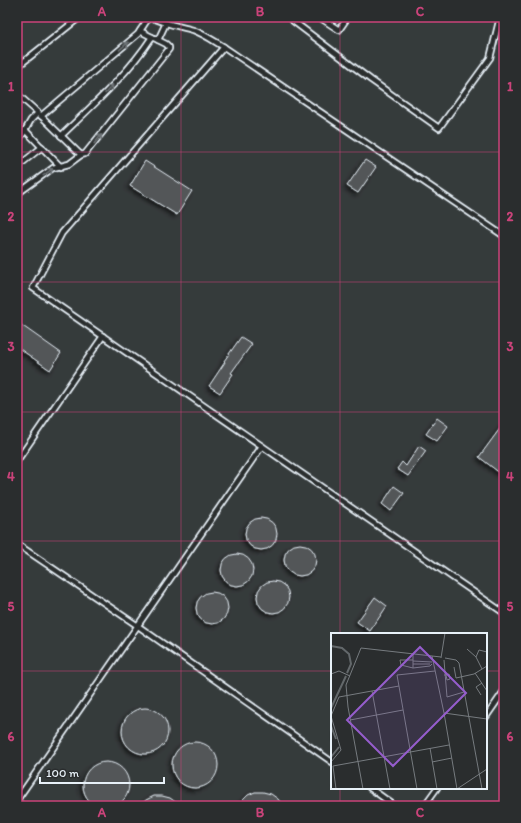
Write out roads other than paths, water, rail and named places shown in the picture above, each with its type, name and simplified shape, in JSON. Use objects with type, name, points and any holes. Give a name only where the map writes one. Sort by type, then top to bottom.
[{"type":"lane","points":[[17,67],[80,17]]},
{"type":"lane","points":[[17,140],[23,134],[27,124],[38,113],[126,44],[140,31],[150,17],[193,30],[210,38],[504,236]]},
{"type":"lane","points":[[292,19],[297,17]]},
{"type":"lane","points":[[319,17],[339,30],[348,17]]},
{"type":"lane","points":[[292,19],[371,80],[439,128],[490,58],[500,17]]},
{"type":"lane","points":[[158,40],[166,23]]},
{"type":"lane","points":[[17,194],[53,168],[69,164],[84,154],[98,139],[168,52],[169,46],[140,31]]},
{"type":"lane","points":[[61,136],[99,100],[140,55],[152,37]]},
{"type":"lane","points":[[224,47],[62,233],[33,288],[504,613]]},
{"type":"lane","points":[[17,94],[81,155]]},
{"type":"lane","points":[[25,130],[61,167]]},
{"type":"lane","points":[[17,167],[42,147]]},
{"type":"lane","points":[[17,461],[103,336]]},
{"type":"lane","points":[[23,806],[17,801],[262,446]]},
{"type":"lane","points":[[17,544],[138,626],[331,761]]},
{"type":"lane","points":[[487,716],[504,690]]},
{"type":"lane","points":[[371,789],[396,806]]},
{"type":"lane","points":[[424,806],[436,789]]}]
